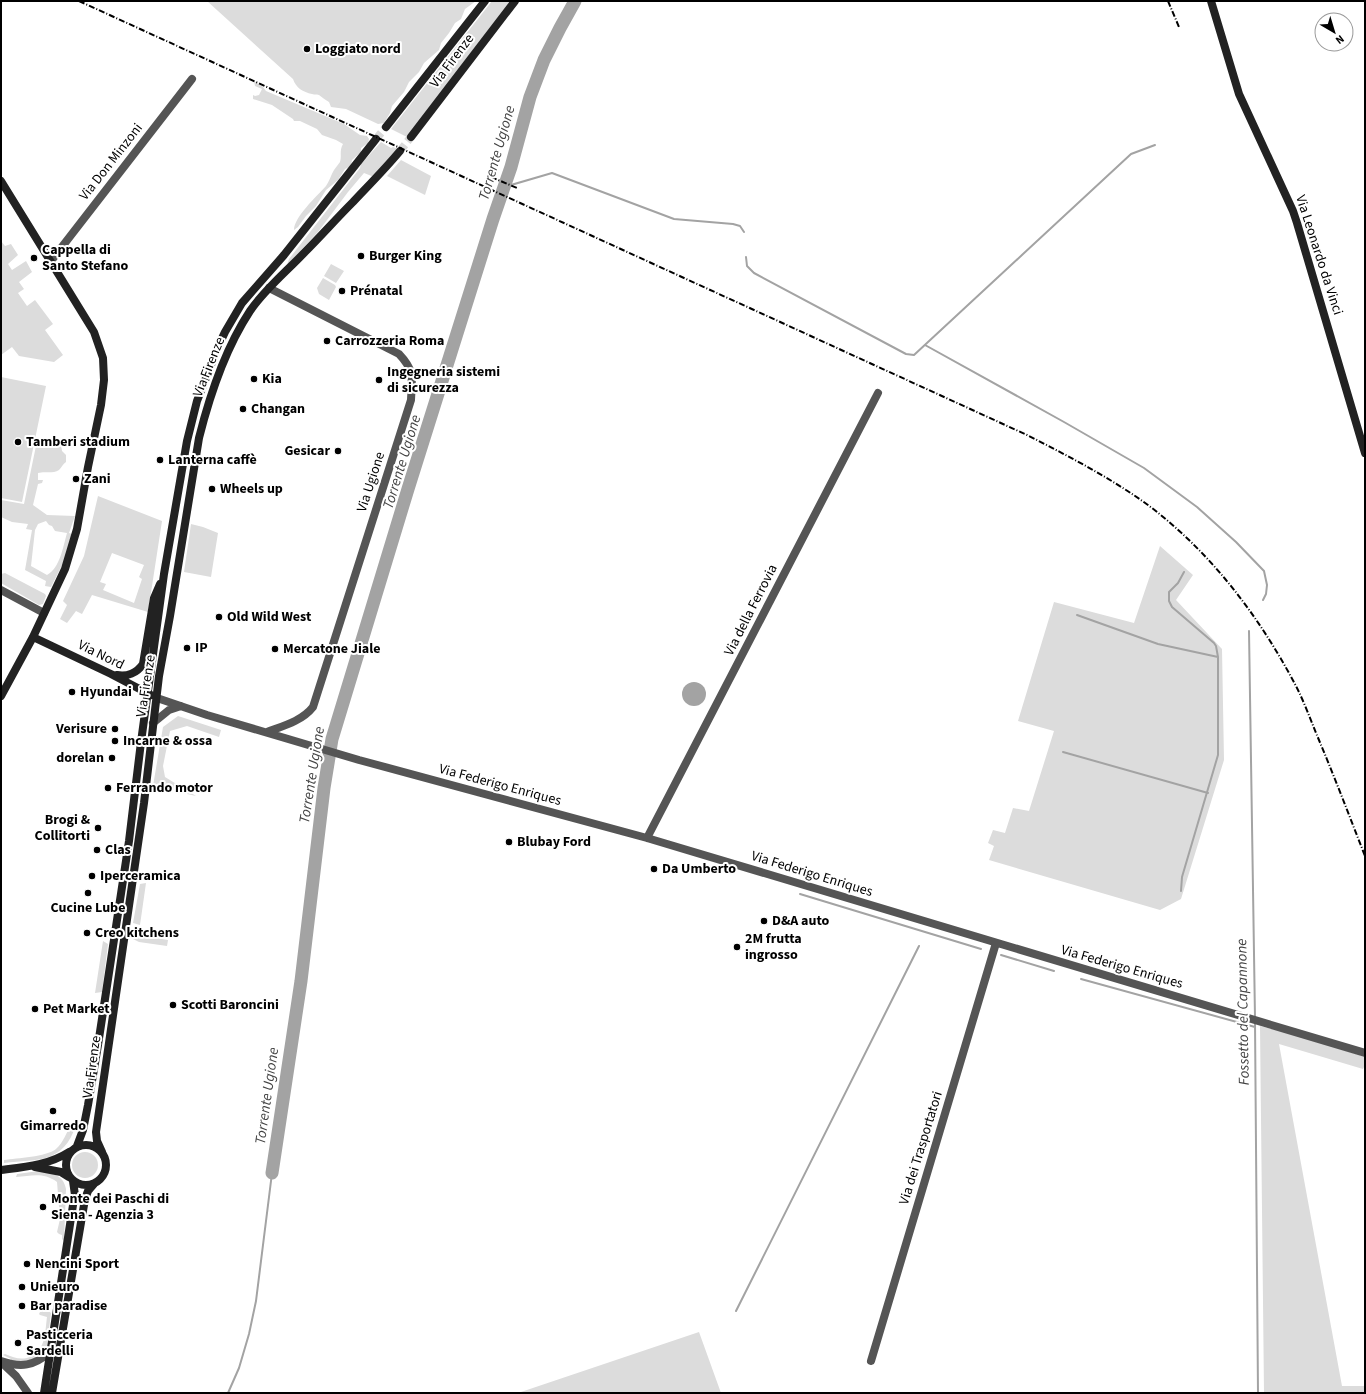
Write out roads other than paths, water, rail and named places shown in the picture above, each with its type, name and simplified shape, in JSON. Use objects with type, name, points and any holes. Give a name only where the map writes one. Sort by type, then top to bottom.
[{"type":"main road","name":"Via Firenze","points":[[386,127],[485,1]]},
{"type":"main road","name":"Via Firenze","points":[[411,137],[515,1]]},
{"type":"main road","name":"Via Leonardo da Vinci","points":[[1211,1],[1239,94],[1293,211],[1365,453]]},
{"type":"main road","name":"Via Firenze","points":[[75,1148],[82,1134],[87,1112],[98,1045],[129,841],[164,574],[187,441],[197,401],[225,332],[242,303],[284,255],[376,139]]},
{"type":"main road","name":"Via Firenze","points":[[102,1152],[97,1141],[96,1132],[144,803],[156,698],[199,438],[206,409],[230,347],[250,311],[269,288],[373,182],[400,151]]},
{"type":"main road","points":[[1,181],[94,332],[103,358],[104,380],[101,405],[77,529],[65,569],[33,637],[4,684],[1,696]]},
{"type":"main road","name":"Via Firenze","points":[[269,288],[284,255]]},
{"type":"main road","name":"Via Firenze","points":[[111,674],[120,676],[132,674],[139,670],[143,664],[154,598],[164,574]]},
{"type":"main road","name":"Via Nord","points":[[33,637],[111,674],[156,698]]},
{"type":"main road","points":[[1,1170],[32,1166],[51,1161],[75,1148],[87,1144],[97,1147],[102,1152],[106,1162],[106,1168],[102,1178],[88,1191],[85,1199],[52,1393]]},
{"type":"main road","points":[[44,1393],[74,1195],[71,1179],[65,1163],[68,1154],[75,1148]]},
{"type":"main road","points":[[32,1166],[57,1171],[83,1185],[94,1184]]},
{"type":"street","name":"Via Don Minzoni","points":[[51,261],[192,79]]},
{"type":"street","name":"Via Ugione","points":[[267,732],[300,719],[313,707],[411,400],[412,378],[411,371],[398,354],[269,288]]},
{"type":"street","name":"Via della Ferrovia","points":[[647,838],[878,393]]},
{"type":"street","points":[[1,590],[44,614]]},
{"type":"street","name":"Via Federigo Enriques","points":[[156,698],[302,744],[647,838],[1365,1053]]},
{"type":"street","points":[[153,723],[169,710],[181,706]]},
{"type":"street","name":"Via dei Trasportatori","points":[[871,1361],[996,943]]},
{"type":"street","points":[[1,1362],[14,1365],[26,1365],[40,1360],[50,1352]]},
{"type":"street","points":[[1,1362],[16,1376],[28,1393]]},
{"type":"waterway","name":"Torrente Ugione","points":[[272,1173],[301,981],[324,788],[332,739],[408,489],[493,219],[511,167],[530,97],[544,60],[575,1]]},
{"type":"waterway","points":[[746,257],[747,266],[754,273],[906,354],[914,355],[1131,154],[1155,145]]},
{"type":"waterway","points":[[504,187],[552,173],[674,219],[733,224],[740,226],[744,232]]},
{"type":"waterway","points":[[925,345],[1144,468],[1197,507],[1236,542],[1264,571],[1267,585],[1266,594],[1263,600]]},
{"type":"waterway","points":[[1181,891],[1182,877],[1218,755],[1218,657],[1216,646],[1172,607],[1169,601],[1169,592],[1178,583],[1184,572]]},
{"type":"waterway","points":[[1077,615],[1158,644],[1218,657]]},
{"type":"waterway","name":"Fossetto del Capannone","points":[[1249,631],[1255,1018]]},
{"type":"waterway","points":[[1063,752],[1208,793]]},
{"type":"waterway","points":[[800,894],[981,949]]},
{"type":"waterway","points":[[736,1311],[919,946]]},
{"type":"waterway","points":[[1001,955],[1054,971]]},
{"type":"waterway","points":[[1081,979],[1255,1027]]},
{"type":"waterway","name":"Fossetto del Capannone","points":[[1255,1022],[1258,1393]]},
{"type":"waterway","name":"Torrente Ugione","points":[[228,1393],[239,1368],[249,1334],[256,1301],[272,1173]]},
{"type":"tunnel","points":[[376,139],[386,127]]},
{"type":"tunnel","points":[[400,151],[411,137]]},
{"type":"railway","points":[[79,1],[1027,435],[1122,487],[1152,508],[1196,547],[1216,568],[1252,613],[1283,662],[1297,688],[1365,856]]},
{"type":"railway","points":[[1168,1],[1179,27]]},
{"type":"railway","points":[[491,177],[517,188]]},
{"type":"place","name":"Loggiato nord","points":[[307,49]]},
{"type":"place","name":"Burger King","points":[[361,256]]},
{"type":"place","name":"Cappella di Santo Stefano","points":[[34,258]]},
{"type":"place","name":"Prénatal","points":[[342,291]]},
{"type":"place","name":"Carrozzeria Roma","points":[[327,341]]},
{"type":"place","name":"Kia","points":[[254,379]]},
{"type":"place","name":"Ingegneria sistemi di sicurezza","points":[[379,380]]},
{"type":"place","name":"Changan","points":[[243,409]]},
{"type":"place","name":"Tamberi stadium","points":[[18,442]]},
{"type":"place","name":"Gesicar","points":[[338,451]]},
{"type":"place","name":"Lanterna caffè","points":[[160,460]]},
{"type":"place","name":"Zani","points":[[76,479]]},
{"type":"place","name":"Wheels up","points":[[212,489]]},
{"type":"place","name":"Old Wild West","points":[[219,617]]},
{"type":"place","name":"IP","points":[[187,648]]},
{"type":"place","name":"Mercatone Jiale","points":[[275,649]]},
{"type":"place","name":"Hyundai","points":[[72,692]]},
{"type":"place","name":"Verisure","points":[[115,729]]},
{"type":"place","name":"Incarne & ossa","points":[[115,741]]},
{"type":"place","name":"dorelan","points":[[112,758]]},
{"type":"place","name":"Ferrando motor","points":[[108,788]]},
{"type":"place","name":"Brogi & Collitorti","points":[[98,828]]},
{"type":"place","name":"Blubay Ford","points":[[509,842]]},
{"type":"place","name":"Clas","points":[[97,850]]},
{"type":"place","name":"Da Umberto","points":[[654,869]]},
{"type":"place","name":"Iperceramica","points":[[92,876]]},
{"type":"place","name":"Cucine Lube","points":[[88,893]]},
{"type":"place","name":"D&A auto","points":[[764,921]]},
{"type":"place","name":"Creo kitchens","points":[[87,933]]},
{"type":"place","name":"2M frutta ingrosso","points":[[737,947]]},
{"type":"place","name":"Scotti Baroncini","points":[[173,1005]]},
{"type":"place","name":"Pet Market","points":[[35,1009]]},
{"type":"place","name":"Gimarredo","points":[[53,1111]]},
{"type":"place","name":"Monte dei Paschi di Siena - Agenzia 3","points":[[43,1207]]},
{"type":"place","name":"Nencini Sport","points":[[27,1264]]},
{"type":"place","name":"Unieuro","points":[[22,1287]]},
{"type":"place","name":"Bar paradise","points":[[22,1306]]},
{"type":"place","name":"Pasticceria Sardelli","points":[[18,1343]]}]
